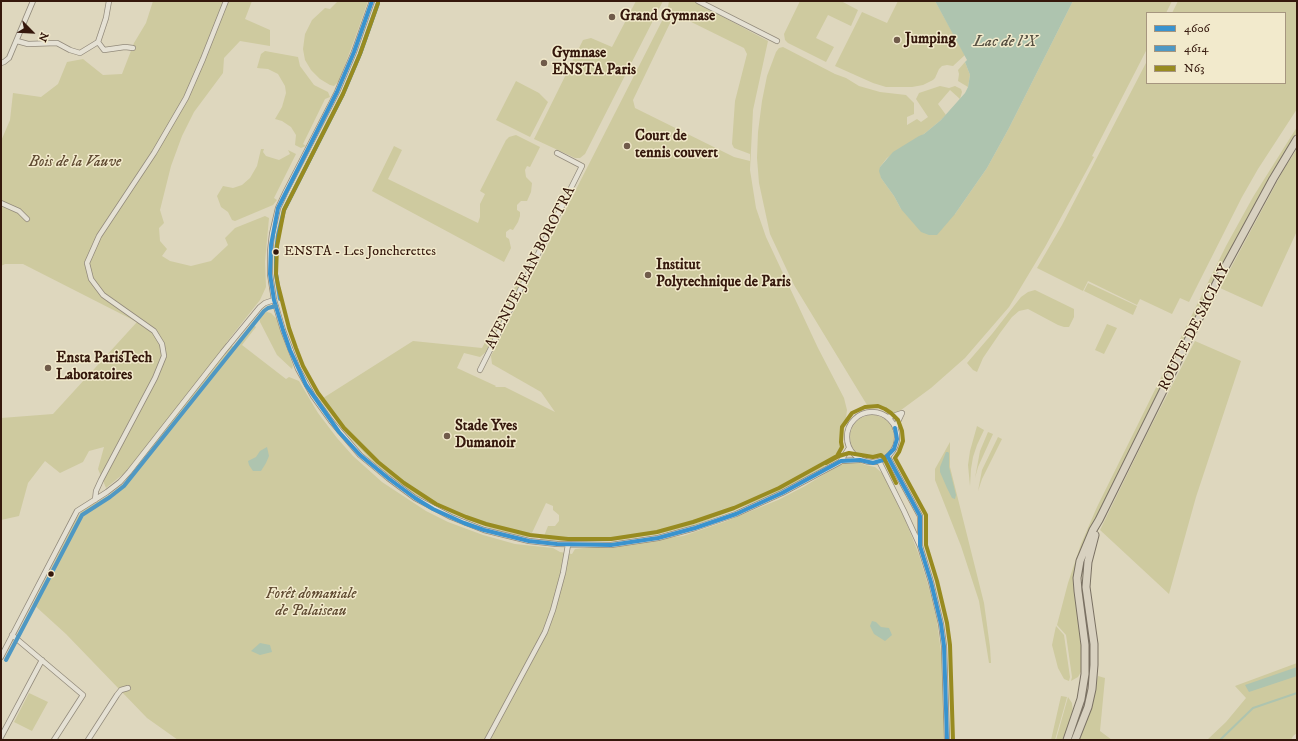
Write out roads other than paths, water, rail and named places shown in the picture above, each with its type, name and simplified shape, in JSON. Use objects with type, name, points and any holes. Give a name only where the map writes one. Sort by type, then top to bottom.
[{"type":"main road","name":"ROUTE DE SACLAY","points":[[1067,740],[1081,699],[1085,674],[1085,645],[1078,591],[1078,567],[1086,545],[1218,282],[1273,179],[1297,139]]},
{"type":"main road","name":"ROUTE DE SACLAY","points":[[1075,740],[1088,707],[1092,689],[1094,644],[1086,587],[1091,549],[1099,520]]},
{"type":"street","points":[[1,63],[9,58],[33,1]]},
{"type":"street","points":[[17,41],[28,44],[57,43],[70,50],[80,53],[98,42],[106,18],[109,1]]},
{"type":"street","points":[[95,500],[96,491],[101,480],[155,378],[164,356],[162,344],[154,331],[104,295],[91,279],[87,263],[99,236],[154,154],[186,98],[204,59],[226,1]]},
{"type":"street","points":[[372,1],[354,52],[337,92],[278,208],[272,234],[270,274],[274,300],[290,350],[298,369],[310,390],[339,432],[374,467],[415,498],[433,509],[484,530],[517,538],[568,545],[611,545],[658,538],[695,528],[736,514],[782,493],[841,461],[860,460]]},
{"type":"street","points":[[698,1],[777,41]]},
{"type":"street","points":[[98,42],[104,50],[125,47],[133,48]]},
{"type":"street","name":"AVENUE JEAN BOROTRA","points":[[480,370],[582,166],[557,153]]},
{"type":"street","points":[[1,203],[20,211],[28,219]]},
{"type":"street","points":[[1,657],[74,516],[80,508],[95,500],[120,482],[260,307],[265,303],[274,300]]},
{"type":"street","points":[[877,412],[887,417],[895,428],[897,439],[894,449],[888,457],[879,462],[866,462],[860,460],[849,448],[847,442],[848,429],[855,418],[860,415],[877,412]]},
{"type":"street","points":[[887,417],[902,413],[895,428]]},
{"type":"street","points":[[841,461],[849,448]]},
{"type":"street","points":[[888,457],[920,516],[920,546]]},
{"type":"street","points":[[879,462],[920,546],[931,582],[941,624],[944,646],[947,740]]},
{"type":"street","points":[[487,740],[545,632],[553,610],[563,573],[568,545]]},
{"type":"street","points":[[12,635],[83,695],[54,740]]},
{"type":"street","points":[[1,737],[42,660]]},
{"type":"street","points":[[88,740],[117,695],[121,690],[128,688]]},
{"type":"water","name":"Lac de l'X","points":[[935,1],[1073,1],[1009,128],[987,168],[955,214],[937,235],[929,235],[921,232],[901,209],[881,178],[879,171],[880,167],[893,152],[924,134],[941,120],[965,93],[968,87],[970,75],[965,62],[967,60]]},
{"type":"water","points":[[267,447],[269,456],[266,463],[261,471],[253,471],[248,461],[256,457],[260,451]]},
{"type":"water","points":[[946,452],[949,453],[949,467],[956,495],[955,499],[952,498],[940,472],[940,467]]},
{"type":"water","points":[[872,621],[876,622],[881,627],[889,628],[892,635],[885,641],[874,634],[870,626]]},
{"type":"water","points":[[260,643],[270,645],[272,652],[260,655],[251,651]]},
{"type":"water","points":[[1297,667],[1297,676],[1249,692],[1245,685]]},
{"type":"waterway","points":[[1220,740],[1253,708],[1297,693]]},
{"type":"place","name":"Grand Gymnase","points":[[612,17]]},
{"type":"place","name":"Jumping","points":[[897,40]]},
{"type":"place","name":"Gymnase ENSTA Paris","points":[[544,63]]},
{"type":"place","name":"Court de tennis couvert","points":[[627,146]]},
{"type":"place","name":"ENSTA - Les Joncherettes","points":[[276,252]]},
{"type":"place","name":"Institut Polytechnique de Paris","points":[[648,275]]},
{"type":"place","name":"Ensta ParisTech Laboratoires","points":[[48,368]]},
{"type":"place","name":"Stade Yves Dumanoir","points":[[447,436]]},
{"type":"park label","name":"Bois de la Vauve","points":[[75,163]]},
{"type":"park label","name":"Forêt domaniale de Palaiseau","points":[[311,604]]}]
